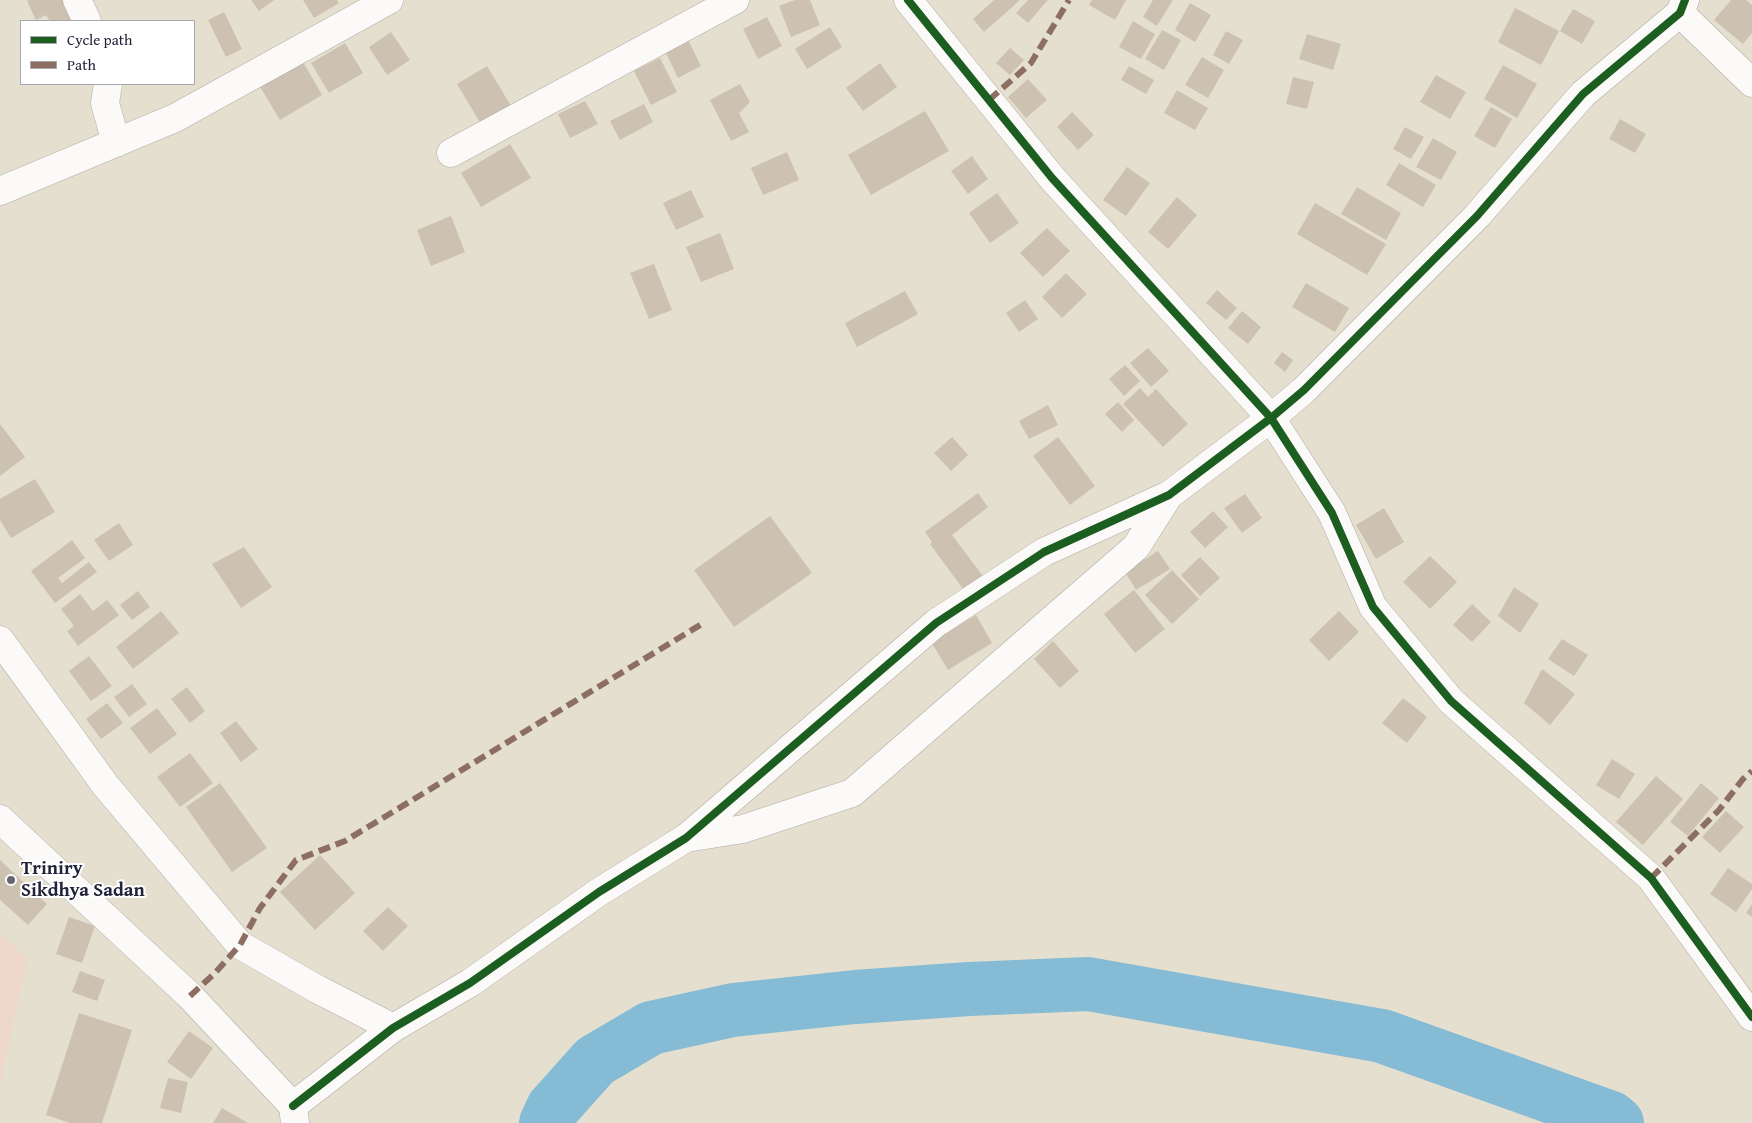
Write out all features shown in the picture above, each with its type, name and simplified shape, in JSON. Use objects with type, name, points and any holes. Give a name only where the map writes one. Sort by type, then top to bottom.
[{"type":"street","points":[[77,0],[87,20]]},
{"type":"street","points":[[0,191],[175,118],[390,0]]},
{"type":"street","points":[[451,152],[735,0]]},
{"type":"street","points":[[908,0],[1052,178],[1271,418],[1332,513],[1373,607],[1452,701],[1651,878],[1752,1017]]},
{"type":"street","points":[[0,819],[190,996],[294,1115],[393,1028],[470,983],[599,892],[686,838],[936,622],[1044,552],[1169,495],[1271,418],[1304,390],[1477,216],[1583,94],[1682,7],[1752,83]]},
{"type":"street","points":[[108,85],[105,103],[116,143]]},
{"type":"street","points":[[686,838],[743,829],[852,793],[1136,547],[1169,495]]},
{"type":"street","points":[[3,650],[106,786],[240,945],[317,989],[393,1028]]},
{"type":"shaded area","points":[[0,933],[27,959],[0,1087]]},
{"type":"building","points":[[68,0],[78,20],[49,20],[46,15],[36,20],[27,1]]},
{"type":"building","points":[[251,0],[274,0],[259,11]]},
{"type":"building","points":[[303,0],[337,0],[339,3],[314,18]]},
{"type":"building","points":[[795,0],[810,0],[820,25],[791,37],[779,6]]},
{"type":"building","points":[[994,0],[1020,0],[984,32],[973,19]]},
{"type":"building","points":[[1028,0],[1048,0],[1028,23],[1016,13]]},
{"type":"building","points":[[1092,0],[1126,0],[1115,20],[1089,5]]},
{"type":"building","points":[[1153,0],[1173,0],[1157,26],[1143,17]]},
{"type":"building","points":[[1731,0],[1746,0],[1752,5],[1752,33],[1743,44],[1714,20]]},
{"type":"building","points":[[1190,3],[1211,15],[1195,42],[1175,30]]},
{"type":"building","points":[[1515,8],[1559,31],[1541,65],[1498,42]]},
{"type":"building","points":[[1573,9],[1595,21],[1582,44],[1560,31]]},
{"type":"building","points":[[224,12],[242,49],[226,57],[208,20]]},
{"type":"building","points":[[767,17],[782,46],[758,59],[743,29]]},
{"type":"building","points":[[1133,21],[1155,34],[1141,59],[1119,47]]},
{"type":"building","points":[[830,27],[842,47],[807,69],[795,49]]},
{"type":"building","points":[[1162,30],[1181,40],[1164,70],[1145,59]]},
{"type":"building","points":[[1226,31],[1243,40],[1229,64],[1213,55]]},
{"type":"building","points":[[391,32],[410,60],[387,75],[369,47]]},
{"type":"building","points":[[1307,34],[1341,44],[1333,70],[1299,59]]},
{"type":"building","points":[[687,38],[701,66],[678,78],[664,49]]},
{"type":"building","points":[[345,43],[363,73],[329,93],[311,63]]},
{"type":"building","points":[[1010,48],[1024,60],[1010,75],[996,63]]},
{"type":"building","points":[[1202,57],[1224,70],[1208,98],[1185,85]]},
{"type":"building","points":[[660,58],[677,92],[651,105],[634,71]]},
{"type":"building","points":[[302,60],[322,95],[280,120],[259,85]]},
{"type":"building","points":[[880,63],[897,87],[863,111],[846,88]]},
{"type":"building","points":[[1503,65],[1537,84],[1517,118],[1484,99]]},
{"type":"building","points":[[487,66],[511,106],[481,124],[457,84]]},
{"type":"building","points":[[1129,66],[1154,80],[1146,94],[1121,80]]},
{"type":"building","points":[[1436,75],[1466,92],[1450,119],[1420,102]]},
{"type":"building","points":[[1293,77],[1314,82],[1307,109],[1286,104]]},
{"type":"building","points":[[1028,79],[1047,100],[1026,118],[1008,97]]},
{"type":"building","points":[[740,84],[750,102],[739,113],[749,132],[731,141],[710,100]]},
{"type":"building","points":[[1177,90],[1208,108],[1195,130],[1164,113]]},
{"type":"building","points":[[585,101],[598,124],[570,138],[558,114]]},
{"type":"building","points":[[644,104],[653,122],[620,140],[610,121]]},
{"type":"building","points":[[1491,107],[1512,119],[1495,148],[1474,136]]},
{"type":"building","points":[[925,111],[949,151],[871,195],[848,155]]},
{"type":"building","points":[[1072,112],[1094,135],[1078,150],[1057,127]]},
{"type":"building","points":[[1620,119],[1646,134],[1635,153],[1609,139]]},
{"type":"building","points":[[1405,127],[1424,137],[1411,159],[1393,149]]},
{"type":"building","points":[[1433,138],[1457,152],[1441,180],[1416,167]]},
{"type":"building","points":[[510,144],[531,178],[481,207],[461,173]]},
{"type":"building","points":[[787,152],[799,180],[763,195],[751,168]]},
{"type":"building","points":[[972,156],[988,179],[968,194],[951,171]]},
{"type":"building","points":[[1399,163],[1436,185],[1423,207],[1386,185]]},
{"type":"building","points":[[1127,167],[1150,183],[1126,216],[1103,200]]},
{"type":"building","points":[[1357,187],[1401,213],[1386,240],[1341,214]]},
{"type":"building","points":[[691,190],[704,217],[676,230],[663,203]]},
{"type":"building","points":[[997,193],[1019,223],[990,243],[969,213]]},
{"type":"building","points":[[1177,197],[1197,215],[1168,249],[1148,232]]},
{"type":"building","points":[[1315,203],[1386,244],[1367,275],[1297,234]]},
{"type":"building","points":[[451,216],[465,252],[431,266],[417,230]]},
{"type":"building","points":[[1047,228],[1070,251],[1043,277],[1020,253]]},
{"type":"building","points":[[720,233],[734,269],[701,282],[686,247]]},
{"type":"building","points":[[654,264],[672,310],[649,319],[630,273]]},
{"type":"building","points":[[1066,273],[1087,294],[1062,318],[1042,297]]},
{"type":"building","points":[[1306,283],[1349,308],[1335,332],[1292,307]]},
{"type":"building","points":[[1217,290],[1237,308],[1226,320],[1206,303]]},
{"type":"building","points":[[905,291],[918,314],[857,347],[845,323]]},
{"type":"building","points":[[1025,300],[1038,319],[1019,332],[1006,313]]},
{"type":"building","points":[[1242,311],[1261,327],[1248,344],[1228,328]]},
{"type":"building","points":[[1148,348],[1169,371],[1151,387],[1130,363]]},
{"type":"building","points":[[1282,352],[1293,360],[1285,372],[1274,363]]},
{"type":"building","points":[[1125,365],[1140,381],[1124,396],[1109,379]]},
{"type":"building","points":[[1140,388],[1148,397],[1156,389],[1188,424],[1163,447],[1123,404]]},
{"type":"building","points":[[1118,402],[1134,420],[1122,432],[1105,414]]},
{"type":"building","points":[[1048,405],[1058,425],[1029,439],[1019,421]]},
{"type":"building","points":[[0,424],[25,457],[0,476]]},
{"type":"building","points":[[952,437],[968,455],[951,471],[934,453]]},
{"type":"building","points":[[1058,437],[1095,486],[1070,505],[1033,456]]},
{"type":"building","points":[[35,479],[55,512],[11,538],[0,520],[0,499]]},
{"type":"building","points":[[978,493],[988,507],[952,535],[988,583],[969,597],[930,544],[932,542],[925,532]]},
{"type":"building","points":[[1245,494],[1262,518],[1242,533],[1224,508]]},
{"type":"building","points":[[1384,508],[1404,542],[1376,559],[1356,525]]},
{"type":"building","points":[[1213,511],[1228,527],[1205,548],[1190,532]]},
{"type":"building","points":[[770,516],[812,573],[734,627],[694,570]]},
{"type":"building","points":[[119,523],[133,545],[109,561],[94,540]]},
{"type":"building","points":[[72,540],[85,558],[58,578],[62,583],[89,562],[97,572],[55,603],[31,571]]},
{"type":"building","points":[[244,547],[272,587],[241,608],[212,564]]},
{"type":"building","points":[[1158,551],[1170,569],[1136,590],[1125,572]]},
{"type":"building","points":[[1430,556],[1457,582],[1430,609],[1403,582]]},
{"type":"building","points":[[1200,557],[1220,578],[1200,596],[1181,575]]},
{"type":"building","points":[[1172,570],[1199,599],[1172,624],[1145,595]]},
{"type":"building","points":[[1514,587],[1539,604],[1520,633],[1498,616]]},
{"type":"building","points":[[1134,590],[1165,629],[1135,653],[1104,614]]},
{"type":"building","points":[[138,591],[150,607],[132,620],[120,605]]},
{"type":"building","points":[[80,594],[93,611],[107,600],[119,615],[78,646],[67,631],[74,626],[61,609]]},
{"type":"building","points":[[1472,604],[1491,622],[1472,642],[1453,625]]},
{"type":"building","points":[[161,611],[179,633],[133,669],[116,647]]},
{"type":"building","points":[[1339,611],[1359,632],[1329,661],[1309,640]]},
{"type":"building","points":[[976,615],[992,643],[948,670],[931,642]]},
{"type":"building","points":[[1562,639],[1588,655],[1574,676],[1548,659]]},
{"type":"building","points":[[1053,641],[1079,671],[1060,688],[1034,659]]},
{"type":"building","points":[[89,656],[112,686],[91,701],[69,671]]},
{"type":"building","points":[[1542,669],[1575,694],[1550,725],[1524,703]]},
{"type":"building","points":[[132,684],[147,704],[129,717],[114,697]]},
{"type":"building","points":[[187,687],[205,711],[190,723],[171,699]]},
{"type":"building","points":[[1403,698],[1427,717],[1407,743],[1382,723]]},
{"type":"building","points":[[107,703],[123,723],[101,739],[86,719]]},
{"type":"building","points":[[157,708],[177,734],[150,754],[130,728]]},
{"type":"building","points":[[236,721],[258,749],[241,762],[220,733]]},
{"type":"building","points":[[190,753],[213,783],[180,807],[157,777]]},
{"type":"building","points":[[1612,759],[1635,774],[1619,799],[1596,785]]},
{"type":"building","points":[[1656,776],[1683,799],[1643,845],[1616,822]]},
{"type":"building","points":[[220,783],[267,848],[232,872],[186,807]]},
{"type":"building","points":[[1701,783],[1719,798],[1688,836],[1670,822]]},
{"type":"building","points":[[1726,811],[1744,827],[1720,853],[1702,837]]},
{"type":"building","points":[[320,855],[355,893],[315,930],[280,892]]},
{"type":"building","name":"Triniry Sikdhya Sadan","points":[[0,860],[47,904],[28,925],[0,900]]},
{"type":"building","points":[[1728,868],[1752,884],[1752,889],[1736,912],[1710,894]]},
{"type":"building","points":[[1752,904],[1752,917],[1746,913]]},
{"type":"building","points":[[388,907],[408,926],[383,951],[363,931]]},
{"type":"building","points":[[69,917],[95,926],[82,963],[56,954]]},
{"type":"building","points":[[80,971],[105,980],[97,1001],[72,992]]},
{"type":"building","points":[[79,1013],[132,1030],[102,1123],[70,1123],[46,1115]]},
{"type":"building","points":[[189,1031],[213,1048],[191,1079],[167,1062]]},
{"type":"building","points":[[168,1078],[188,1082],[181,1113],[160,1108]]},
{"type":"building","points":[[222,1108],[248,1123],[213,1123]]},
{"type":"waterway","points":[[546,1123],[553,1108],[595,1061],[651,1028],[733,1010],[855,997],[969,989],[1088,984],[1382,1036],[1611,1118],[1617,1123]]},
{"type":"marked path","points":[[989,100],[1031,63],[1069,0]]},
{"type":"marked path","points":[[190,996],[215,973],[240,945],[260,908],[296,860],[345,841],[705,622]]},
{"type":"marked path","points":[[1651,878],[1719,810],[1743,779],[1752,771]]},
{"type":"cycle path","points":[[908,0],[1052,178],[1271,418],[1332,513],[1373,607],[1451,701],[1651,878],[1752,1017]]},
{"type":"cycle path","points":[[293,1106],[393,1028],[470,983],[599,892],[686,838],[936,623],[1044,552],[1169,495],[1271,418],[1304,390],[1477,216],[1583,94],[1680,13],[1685,0]]},
{"type":"place","name":"Triniry Sikdhya Sadan","points":[[11,880]]}]
